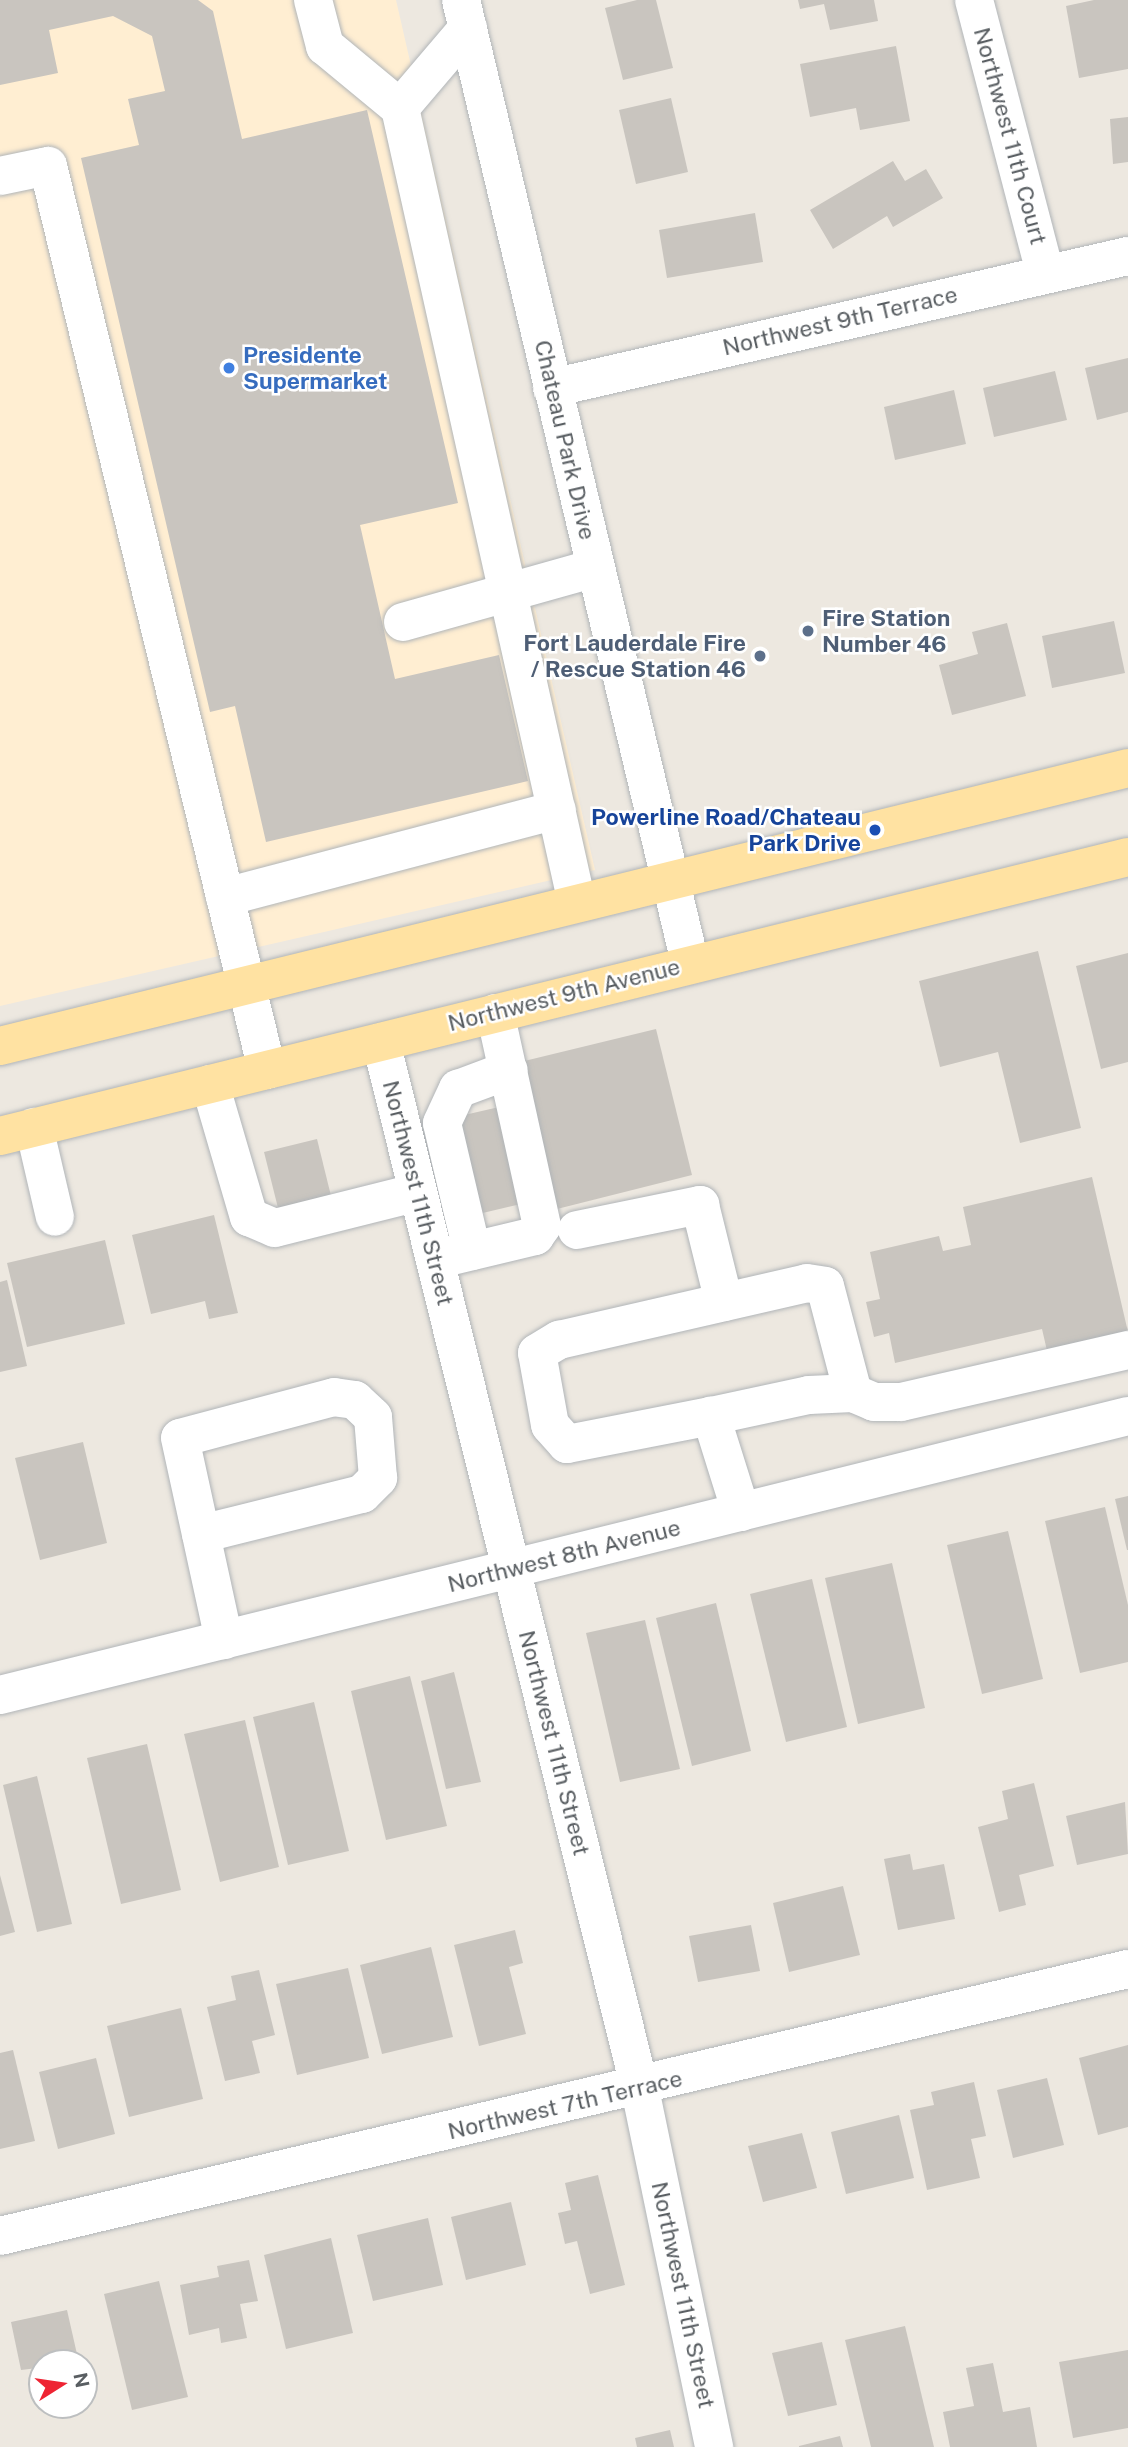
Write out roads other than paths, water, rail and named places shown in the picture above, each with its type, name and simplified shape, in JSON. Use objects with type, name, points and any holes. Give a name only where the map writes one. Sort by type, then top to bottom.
[{"type":"main road","points":[[0,1046],[1128,768]]},
{"type":"main road","name":"Northwest 9th Avenue","points":[[17,1131],[1128,857]]},
{"type":"street","points":[[313,0],[325,46],[400,108],[577,903]]},
{"type":"street","name":"Northwest 11th Court","points":[[974,0],[1045,273]]},
{"type":"street","points":[[400,108],[464,14]]},
{"type":"street","name":"Chateau Park Drive","points":[[464,14],[690,963]]},
{"type":"street","points":[[0,176],[48,166],[267,1070]]},
{"type":"street","name":"Northwest 9th Terrace","points":[[552,388],[1128,256]]},
{"type":"street","points":[[403,622],[595,568]]},
{"type":"street","points":[[225,897],[557,810]]},
{"type":"street","points":[[435,1261],[536,1236],[542,1226],[495,1013]]},
{"type":"street","name":"Northwest 11th Street","points":[[381,1042],[640,2089],[715,2447]]},
{"type":"street","points":[[472,1251],[443,1133],[444,1111],[457,1089],[509,1070]]},
{"type":"street","points":[[209,1084],[249,1217],[275,1228],[418,1192]]},
{"type":"street","points":[[17,1131],[55,1217]]},
{"type":"street","points":[[406,1142],[443,1133]]},
{"type":"street","points":[[577,1230],[700,1205],[724,1302]]},
{"type":"street","points":[[853,1393],[824,1286],[724,1302],[559,1340],[537,1353],[550,1425],[567,1444],[809,1395],[853,1393],[874,1402],[901,1402],[1128,1350]]},
{"type":"street","points":[[201,1534],[362,1494],[378,1478],[373,1417],[355,1401],[334,1397],[180,1438],[224,1640]]},
{"type":"street","points":[[711,1416],[741,1512]]},
{"type":"street","name":"Northwest 8th Avenue","points":[[0,1695],[1128,1416]]},
{"type":"street","name":"Northwest 7th Terrace","points":[[0,2236],[640,2089],[1128,1969]]},
{"type":"place","name":"Presidente Supermarket","points":[[229,368]]},
{"type":"place","name":"Fire Station Number 46","points":[[808,631]]},
{"type":"place","name":"Fort Lauderdale Fire / Rescue Station 46","points":[[760,656]]},
{"type":"place","name":"Powerline Road/Chateau Park Drive","points":[[875,830]]}]
